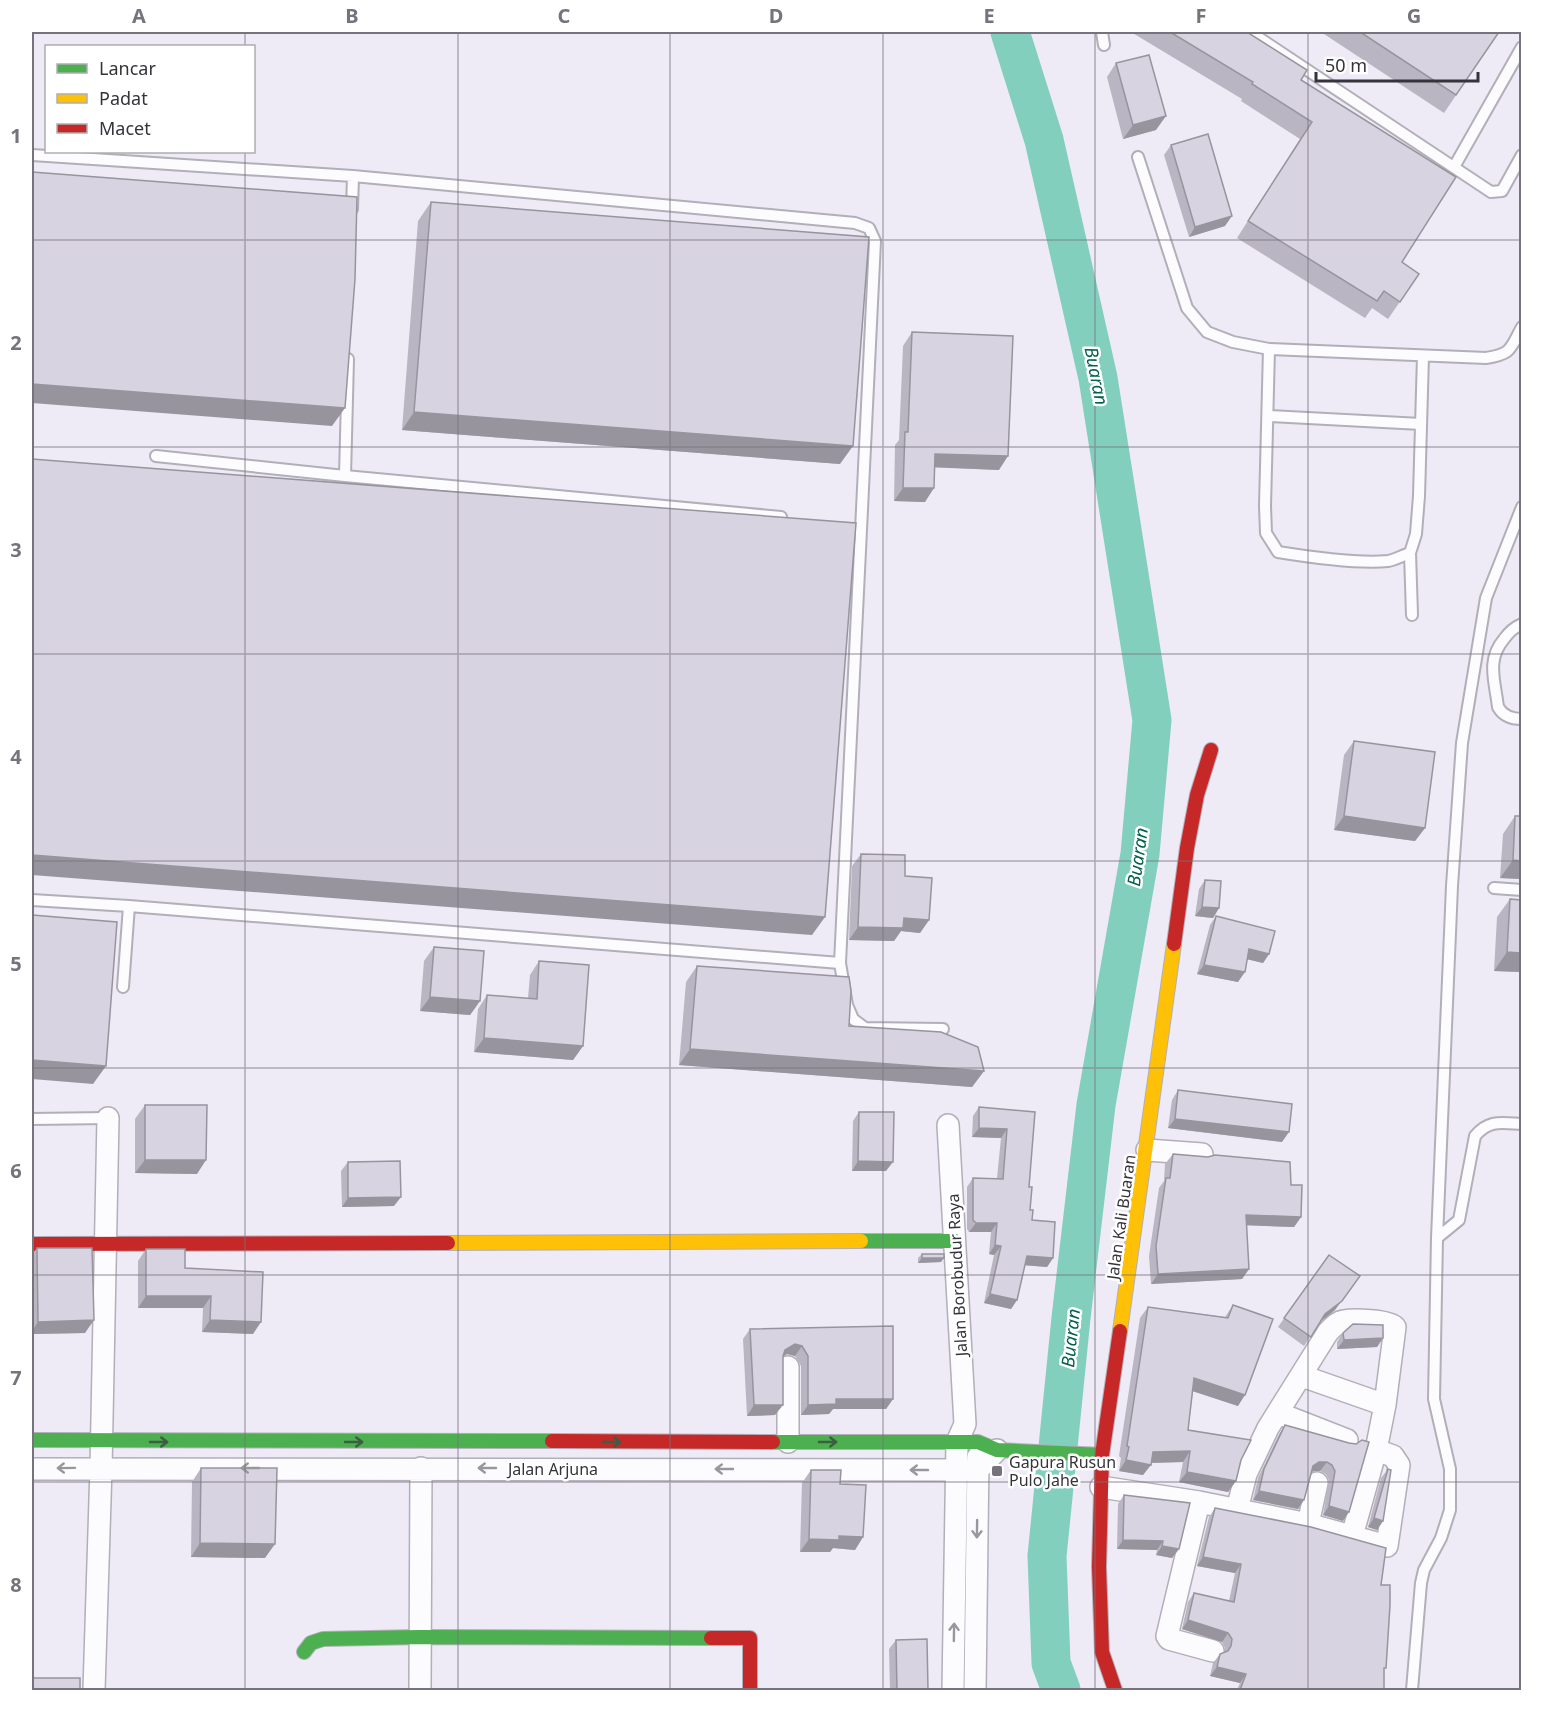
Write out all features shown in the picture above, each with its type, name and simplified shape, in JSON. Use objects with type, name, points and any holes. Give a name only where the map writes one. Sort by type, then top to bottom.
[{"type":"street","name":"Jalan Kali Buaran","points":[[1114,1690],[1102,1652],[1099,1567],[1101,1487],[1096,1454],[1147,1150],[1186,848],[1197,795],[1211,750]]},
{"type":"street","points":[[94,1690],[108,1118]]},
{"type":"street","name":"Jalan Borobudur Raya","points":[[948,1125],[955,1241],[982,1442],[967,1470],[953,1690]]},
{"type":"street","points":[[1147,1150],[1202,1154]]},
{"type":"street","points":[[32,1244],[955,1241]]},
{"type":"street","points":[[1237,1510],[1246,1474],[1268,1428],[1328,1332],[1336,1324],[1344,1321],[1391,1323],[1395,1327],[1385,1405],[1376,1450],[1352,1536]]},
{"type":"street","points":[[788,1367],[788,1442]]},
{"type":"street","points":[[1302,1376],[1385,1405]]},
{"type":"street","points":[[1278,1413],[1347,1440]]},
{"type":"street","name":"Jalan Arjuna","points":[[32,1440],[100,1442],[982,1442],[1096,1454]]},
{"type":"street","points":[[291,1468],[292,1442]]},
{"type":"street","points":[[460,1442],[460,1468]]},
{"type":"street","points":[[587,1442],[588,1469]]},
{"type":"street","points":[[683,1469],[684,1442]]},
{"type":"street","points":[[1101,1487],[1199,1502],[1308,1524],[1387,1546],[1399,1465],[1393,1456],[1376,1450]]},
{"type":"street","points":[[420,1690],[421,1468]]},
{"type":"street","name":"Jalan Arjuna","points":[[32,1469],[967,1470]]},
{"type":"street","name":"Jalan Borobudur Raya","points":[[967,1470],[975,1690]]},
{"type":"street","points":[[1308,1524],[1317,1483]]},
{"type":"street","points":[[1199,1502],[1167,1636],[1169,1639],[1213,1651]]},
{"type":"street","points":[[304,1652],[311,1643],[324,1639],[750,1638],[750,1690]]},
{"type":"lane","points":[[1102,32],[1104,45]]},
{"type":"lane","points":[[1250,32],[1491,192],[1502,191],[1521,155]]},
{"type":"lane","points":[[1454,167],[1521,47]]},
{"type":"lane","points":[[32,155],[353,176],[855,222],[869,228],[875,240],[840,963],[847,1005],[853,1019],[865,1028],[943,1029]]},
{"type":"lane","points":[[1138,157],[1187,308],[1207,332],[1233,342],[1269,350],[1486,358],[1503,356],[1511,349],[1521,327]]},
{"type":"lane","points":[[351,222],[353,176]]},
{"type":"lane","points":[[345,476],[348,349]]},
{"type":"lane","points":[[1269,350],[1266,532],[1278,552],[1311,557],[1390,561],[1410,553]]},
{"type":"lane","points":[[1412,615],[1410,553],[1417,525],[1423,356]]},
{"type":"lane","points":[[1269,416],[1420,424]]},
{"type":"lane","points":[[156,456],[792,518]]},
{"type":"lane","points":[[1412,1690],[1421,1583],[1424,1570],[1441,1538],[1450,1510],[1450,1469],[1434,1398],[1437,1238],[1452,886],[1462,743],[1486,598],[1521,507]]},
{"type":"lane","points":[[850,524],[862,525]]},
{"type":"lane","points":[[1521,624],[1513,628],[1498,646],[1492,662],[1498,707],[1501,713],[1513,719],[1521,719]]},
{"type":"lane","points":[[1494,888],[1521,890]]},
{"type":"lane","points":[[32,900],[840,963]]},
{"type":"lane","points":[[123,987],[129,906]]},
{"type":"lane","points":[[32,1119],[108,1118]]},
{"type":"lane","points":[[1437,1238],[1459,1220],[1475,1136],[1483,1127],[1496,1123],[1521,1124]]},
{"type":"building","points":[[1170,32],[1247,32],[1307,70],[1301,80],[1456,177],[1402,262],[1419,274],[1400,302],[1384,291],[1377,301],[1248,221],[1312,122],[1252,84],[1253,82]]},
{"type":"building","points":[[1360,32],[1499,32],[1456,95]]},
{"type":"building","points":[[1149,55],[1166,116],[1133,125],[1116,63]]},
{"type":"building","points":[[1208,134],[1232,216],[1195,227],[1171,145]]},
{"type":"building","points":[[32,172],[357,197],[355,279],[345,408],[32,384]]},
{"type":"building","points":[[431,202],[869,237],[853,446],[414,412]]},
{"type":"building","points":[[912,332],[1013,336],[1008,456],[935,454],[934,488],[903,488]]},
{"type":"building","points":[[32,459],[856,523],[825,917],[32,855]]},
{"type":"building","points":[[1354,741],[1435,752],[1425,828],[1344,816]]},
{"type":"building","points":[[1515,816],[1521,816],[1521,861],[1513,860]]},
{"type":"building","points":[[861,854],[905,855],[905,876],[932,878],[929,920],[904,918],[903,928],[858,927]]},
{"type":"building","points":[[1205,880],[1221,881],[1219,908],[1202,907]]},
{"type":"building","points":[[1510,899],[1521,900],[1521,953],[1507,952]]},
{"type":"building","points":[[32,915],[117,922],[106,1066],[32,1060]]},
{"type":"building","points":[[1216,916],[1275,931],[1269,954],[1249,949],[1245,972],[1204,965]]},
{"type":"building","points":[[434,947],[484,951],[480,1001],[430,997]]},
{"type":"building","points":[[539,961],[589,965],[583,1046],[484,1038],[487,995],[537,999]]},
{"type":"building","points":[[697,966],[849,977],[851,991],[849,1026],[941,1032],[978,1047],[984,1071],[690,1049]]},
{"type":"building","points":[[1178,1090],[1292,1104],[1289,1132],[1175,1119]]},
{"type":"building","points":[[145,1105],[207,1105],[206,1160],[145,1160]]},
{"type":"building","points":[[979,1107],[1035,1112],[1029,1187],[1032,1187],[1030,1210],[1033,1210],[1032,1220],[1055,1222],[1053,1258],[1027,1256],[1017,1300],[990,1294],[1001,1246],[995,1245],[997,1223],[976,1223],[973,1220],[973,1178],[1003,1179],[1007,1129],[979,1128]]},
{"type":"building","points":[[859,1112],[894,1112],[893,1162],[858,1161]]},
{"type":"building","points":[[1173,1154],[1208,1157],[1215,1155],[1290,1162],[1291,1185],[1302,1185],[1301,1217],[1246,1215],[1249,1269],[1158,1274],[1156,1246],[1166,1178],[1170,1178]]},
{"type":"building","points":[[400,1161],[401,1197],[348,1198],[348,1162]]},
{"type":"building","points":[[37,1248],[92,1248],[94,1320],[38,1322]]},
{"type":"building","points":[[146,1249],[185,1249],[185,1268],[263,1272],[261,1322],[210,1320],[211,1296],[146,1296]]},
{"type":"building","points":[[922,1254],[944,1254],[944,1258],[922,1258]]},
{"type":"building","points":[[1329,1255],[1360,1276],[1342,1301],[1325,1314],[1311,1337],[1284,1318]]},
{"type":"building","points":[[1233,1305],[1273,1319],[1245,1395],[1194,1378],[1188,1430],[1251,1440],[1241,1460],[1236,1481],[1187,1472],[1190,1451],[1153,1452],[1151,1465],[1126,1460],[1148,1307],[1228,1318]]},
{"type":"building","points":[[1353,1324],[1383,1325],[1383,1338],[1344,1340],[1343,1333]]},
{"type":"building","points":[[893,1326],[893,1399],[836,1399],[836,1404],[808,1405],[808,1356],[802,1346],[795,1344],[785,1350],[783,1356],[783,1405],[754,1405],[750,1329]]},
{"type":"building","points":[[1285,1425],[1349,1443],[1356,1444],[1362,1440],[1369,1442],[1349,1512],[1329,1506],[1335,1471],[1327,1462],[1319,1462],[1313,1466],[1304,1500],[1259,1491],[1264,1469]]},
{"type":"building","points":[[201,1468],[277,1468],[275,1544],[200,1543]]},
{"type":"building","points":[[1388,1469],[1391,1470],[1383,1521],[1374,1518]]},
{"type":"building","points":[[811,1470],[841,1470],[840,1484],[866,1485],[863,1537],[839,1536],[839,1540],[809,1539]]},
{"type":"building","points":[[1124,1495],[1190,1503],[1179,1549],[1162,1546],[1163,1541],[1123,1540]]},
{"type":"building","points":[[1215,1508],[1311,1527],[1386,1548],[1381,1585],[1390,1585],[1390,1605],[1384,1690],[1240,1690],[1246,1674],[1217,1667],[1220,1654],[1228,1651],[1232,1639],[1228,1633],[1188,1620],[1194,1593],[1234,1602],[1241,1564],[1203,1557]]},
{"type":"building","points":[[927,1639],[928,1690],[897,1690],[896,1640]]},
{"type":"building","points":[[32,1678],[80,1678],[80,1690],[32,1690]]},
{"type":"waterway","name":"Buaran","points":[[1010,32],[1044,140],[1098,378],[1152,720],[1140,854],[1096,1105],[1071,1318],[1047,1556],[1051,1663],[1061,1690]]},
{"type":"traffic: fast","points":[[861,1241],[955,1241]]},
{"type":"traffic: fast","points":[[32,1440],[552,1441]]},
{"type":"traffic: fast","points":[[773,1442],[978,1442],[997,1450],[1102,1455]]},
{"type":"traffic: fast","points":[[304,1652],[311,1643],[323,1639],[711,1638]]},
{"type":"traffic: slow","points":[[1120,1331],[1174,944]]},
{"type":"traffic: slow","points":[[448,1243],[861,1241]]},
{"type":"traffic: jam","points":[[1174,944],[1197,795],[1211,750]]},
{"type":"traffic: jam","points":[[32,1244],[448,1243]]},
{"type":"traffic: jam","points":[[1115,1690],[1102,1652],[1099,1567],[1102,1455],[1120,1331]]},
{"type":"traffic: jam","points":[[552,1441],[773,1442]]},
{"type":"traffic: jam","points":[[711,1638],[750,1638],[750,1690]]},
{"type":"place","name":"Gapura Rusun Pulo Jahe","points":[[997,1471]]}]
